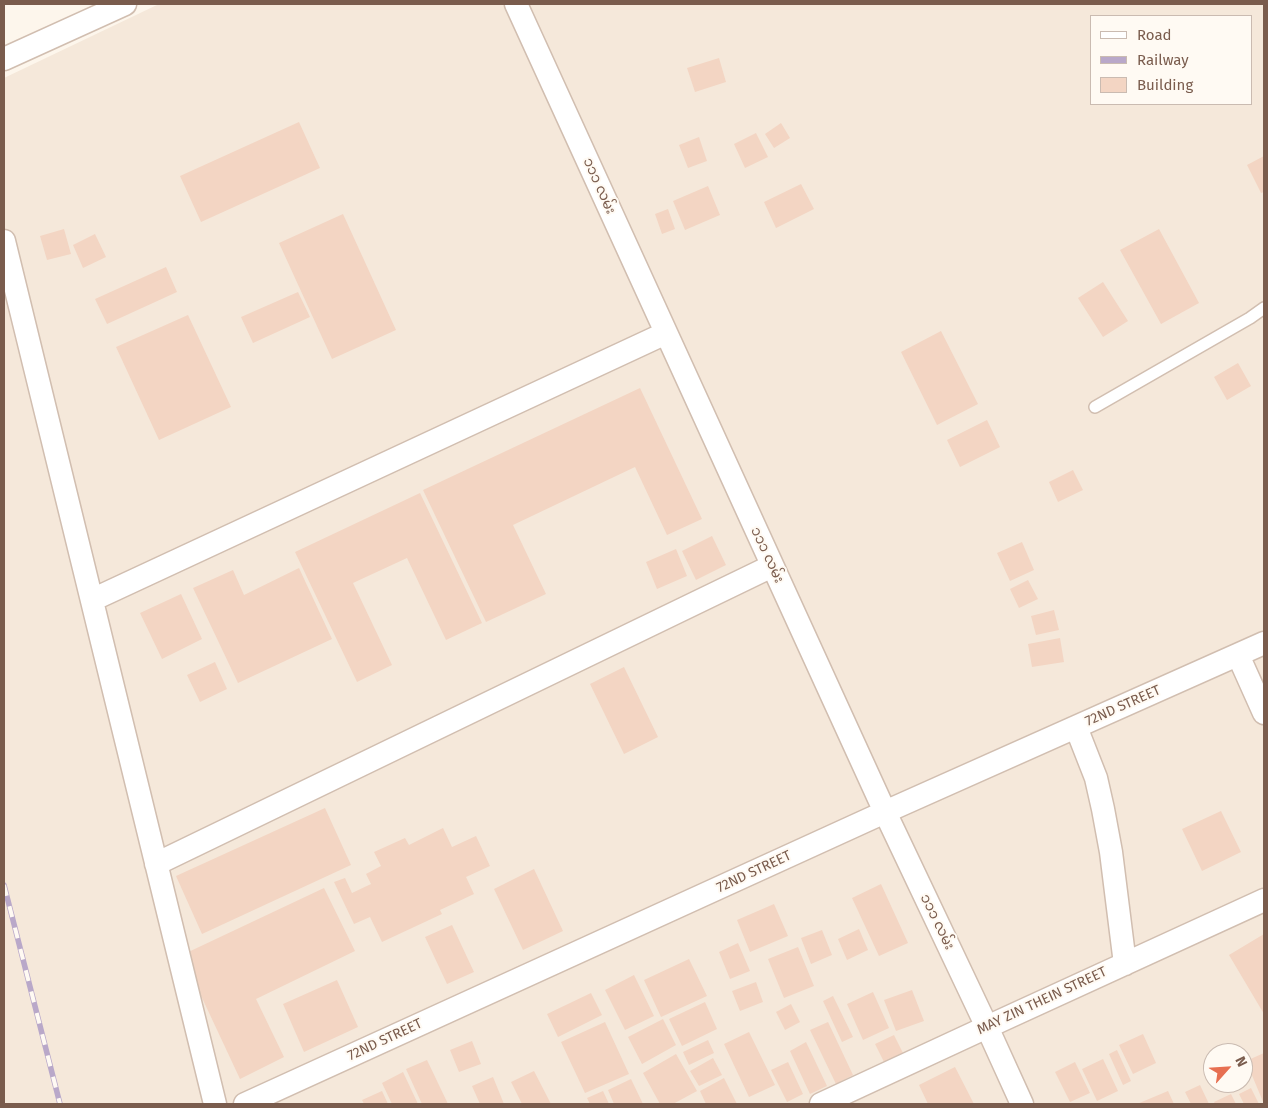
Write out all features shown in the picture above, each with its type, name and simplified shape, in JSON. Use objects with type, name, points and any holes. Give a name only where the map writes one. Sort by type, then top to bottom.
[{"type":"street","points":[[4,60],[125,4]]},
{"type":"street","name":"၁၁၁ လမ်း","points":[[516,4],[884,812],[987,1026],[1022,1104]]},
{"type":"street","points":[[4,241],[215,1104]]},
{"type":"street","points":[[92,600],[666,333]]},
{"type":"street","points":[[156,864],[772,566]]},
{"type":"street","name":"72ND STREET","points":[[245,1104],[884,812],[1264,643]]},
{"type":"street","points":[[1238,655],[1264,712]]},
{"type":"street","points":[[1076,727],[1096,778],[1103,809],[1111,852],[1124,964]]},
{"type":"street","name":"MAY ZIN THEIN STREET","points":[[821,1104],[1264,900]]},
{"type":"lane","points":[[1095,407],[1250,318],[1264,308]]},
{"type":"shaded area","points":[[159,4],[1264,4],[1264,1104],[4,1104],[4,78]]},
{"type":"building","points":[[719,58],[726,82],[695,92],[687,68]]},
{"type":"building","points":[[299,122],[320,168],[201,222],[180,176]]},
{"type":"building","points":[[781,123],[790,138],[774,148],[765,134]]},
{"type":"building","points":[[756,133],[768,157],[745,168],[734,144]]},
{"type":"building","points":[[699,137],[707,161],[688,168],[679,145]]},
{"type":"building","points":[[1264,156],[1264,192],[1261,193],[1247,165]]},
{"type":"building","points":[[801,184],[814,209],[776,228],[764,202]]},
{"type":"building","points":[[708,186],[720,215],[685,230],[673,201]]},
{"type":"building","points":[[668,209],[675,229],[662,234],[655,214]]},
{"type":"building","points":[[343,214],[396,330],[332,359],[279,243]]},
{"type":"building","points":[[64,229],[71,254],[47,260],[40,236]]},
{"type":"building","points":[[1159,229],[1199,303],[1161,324],[1120,250]]},
{"type":"building","points":[[95,234],[106,257],[83,268],[73,245]]},
{"type":"building","points":[[166,267],[177,292],[107,324],[95,299]]},
{"type":"building","points":[[1103,282],[1128,321],[1103,337],[1078,298]]},
{"type":"building","points":[[298,292],[310,317],[253,343],[241,317]]},
{"type":"building","points":[[188,315],[231,407],[159,440],[116,347]]},
{"type":"building","points":[[941,331],[978,404],[937,425],[901,352]]},
{"type":"building","points":[[1238,363],[1251,386],[1227,400],[1214,377]]},
{"type":"building","points":[[640,388],[702,519],[667,535],[635,467],[513,525],[546,594],[486,622],[423,490]]},
{"type":"building","points":[[987,420],[1000,447],[960,467],[947,440]]},
{"type":"building","points":[[1073,470],[1083,490],[1058,502],[1049,482]]},
{"type":"building","points":[[420,493],[482,623],[446,640],[407,558],[353,583],[392,665],[357,682],[295,552]]},
{"type":"building","points":[[712,536],[726,565],[696,580],[682,551]]},
{"type":"building","points":[[1022,542],[1034,570],[1010,581],[997,553]]},
{"type":"building","points":[[676,549],[687,576],[657,589],[646,562]]},
{"type":"building","points":[[299,568],[332,639],[238,683],[193,588],[233,570],[244,595]]},
{"type":"building","points":[[1028,580],[1038,599],[1019,608],[1010,589]]},
{"type":"building","points":[[181,594],[202,639],[162,659],[140,613]]},
{"type":"building","points":[[1054,610],[1059,630],[1036,635],[1031,616]]},
{"type":"building","points":[[1060,638],[1064,662],[1032,667],[1028,644]]},
{"type":"building","points":[[215,662],[227,689],[200,702],[187,675]]},
{"type":"building","points":[[624,667],[658,737],[624,754],[590,684]]},
{"type":"building","points":[[325,808],[351,865],[202,934],[176,876]]},
{"type":"building","points":[[1221,811],[1241,852],[1202,871],[1182,829]]},
{"type":"building","points":[[443,828],[452,847],[476,836],[490,866],[466,877],[474,894],[440,910],[442,914],[382,942],[370,917],[354,924],[334,882],[345,878],[352,893],[371,884],[366,874],[381,866],[374,852],[405,838],[409,845]]},
{"type":"building","points":[[534,869],[563,931],[523,950],[494,889]]},
{"type":"building","points":[[881,884],[908,943],[879,956],[852,898]]},
{"type":"building","points":[[324,888],[355,951],[256,999],[284,1057],[240,1079],[182,955]]},
{"type":"building","points":[[774,904],[788,936],[750,952],[737,920]]},
{"type":"building","points":[[452,925],[474,972],[447,984],[425,937]]},
{"type":"building","points":[[859,929],[868,950],[847,960],[838,939]]},
{"type":"building","points":[[822,930],[832,955],[811,964],[801,938]]},
{"type":"building","points":[[1264,934],[1264,1014],[1229,955]]},
{"type":"building","points":[[738,943],[750,971],[730,979],[719,952]]},
{"type":"building","points":[[798,947],[814,986],[784,998],[768,959]]},
{"type":"building","points":[[689,959],[707,996],[661,1017],[644,980]]},
{"type":"building","points":[[634,975],[654,1016],[625,1030],[605,990]]},
{"type":"building","points":[[337,980],[358,1027],[304,1052],[283,1004]]},
{"type":"building","points":[[756,982],[763,1002],[740,1011],[732,991]]},
{"type":"building","points":[[912,990],[924,1021],[896,1031],[884,1000]]},
{"type":"building","points":[[873,992],[889,1028],[863,1040],[847,1004]]},
{"type":"building","points":[[591,993],[602,1015],[558,1037],[547,1014]]},
{"type":"building","points":[[833,996],[853,1037],[842,1042],[823,1001]]},
{"type":"building","points":[[705,1002],[717,1029],[682,1046],[669,1019]]},
{"type":"building","points":[[791,1004],[800,1022],[785,1030],[776,1012]]},
{"type":"building","points":[[663,1019],[676,1045],[642,1064],[628,1037]]},
{"type":"building","points":[[605,1022],[629,1074],[585,1093],[561,1042]]},
{"type":"building","points":[[828,1022],[853,1075],[836,1084],[810,1030]]},
{"type":"building","points":[[749,1032],[775,1085],[749,1097],[724,1044]]},
{"type":"building","points":[[1143,1034],[1156,1063],[1133,1074],[1119,1045]]},
{"type":"building","points":[[894,1035],[903,1053],[884,1062],[875,1044]]},
{"type":"building","points":[[708,1040],[714,1053],[689,1065],[683,1052]]},
{"type":"building","points":[[472,1041],[481,1064],[459,1072],[450,1050]]},
{"type":"building","points":[[806,1042],[827,1086],[810,1094],[790,1051]]},
{"type":"building","points":[[1117,1050],[1131,1081],[1123,1085],[1109,1054]]},
{"type":"building","points":[[1264,1053],[1264,1104],[1253,1078],[1253,1058]]},
{"type":"building","points":[[676,1054],[697,1091],[673,1104],[660,1104],[643,1073]]},
{"type":"building","points":[[713,1058],[722,1075],[699,1086],[690,1071]]},
{"type":"building","points":[[1103,1059],[1118,1091],[1097,1101],[1082,1069]]},
{"type":"building","points":[[427,1060],[448,1104],[422,1104],[406,1069]]},
{"type":"building","points":[[788,1062],[803,1094],[787,1102],[771,1070]]},
{"type":"building","points":[[1075,1062],[1090,1093],[1070,1102],[1055,1072]]},
{"type":"building","points":[[955,1067],[974,1104],[928,1104],[919,1085]]},
{"type":"building","points":[[534,1071],[551,1104],[522,1104],[511,1082]]},
{"type":"building","points":[[403,1072],[418,1104],[392,1104],[382,1083]]},
{"type":"building","points":[[493,1077],[504,1104],[480,1104],[472,1086]]},
{"type":"building","points":[[724,1078],[737,1104],[706,1104],[700,1091]]},
{"type":"building","points":[[631,1079],[643,1104],[614,1104],[608,1090]]},
{"type":"building","points":[[1200,1085],[1209,1104],[1191,1104],[1185,1092]]},
{"type":"building","points":[[382,1091],[388,1104],[364,1104],[362,1100]]},
{"type":"building","points":[[603,1091],[609,1104],[590,1104],[587,1098]]},
{"type":"building","points":[[1168,1091],[1174,1104],[1137,1104]]},
{"type":"building","points":[[1253,1092],[1259,1104],[1244,1104],[1239,1094]]},
{"type":"building","points":[[1231,1094],[1236,1104],[1215,1104],[1214,1102]]},
{"type":"railway","points":[[4,885],[60,1104]]}]
